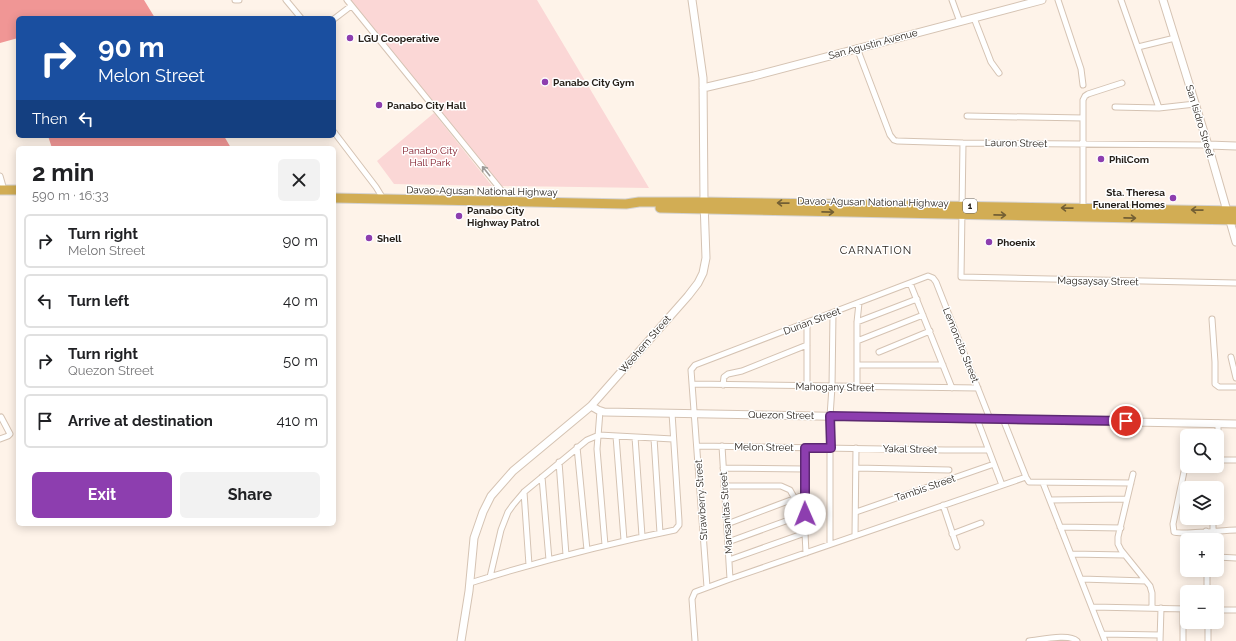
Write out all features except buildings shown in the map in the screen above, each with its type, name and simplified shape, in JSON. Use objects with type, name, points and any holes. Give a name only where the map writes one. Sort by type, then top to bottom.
[{"type":"highway","points":[[1,192],[16,190]]},
{"type":"highway","points":[[1,192],[16,196]]},
{"type":"highway","name":"Davao-Agusan National Highway","points":[[336,198],[630,204],[640,202],[704,206],[1232,215]]},
{"type":"street","points":[[286,0],[299,16]]},
{"type":"street","points":[[347,0],[510,202]]},
{"type":"street","name":"Weehem Street","points":[[461,641],[470,583],[474,538],[483,512],[491,496],[513,471],[591,406],[698,283],[703,273],[706,258],[703,88],[702,67],[692,0]]},
{"type":"street","points":[[952,0],[960,22]]},
{"type":"street","name":"San Agustin Avenue","points":[[703,88],[1042,0]]},
{"type":"street","points":[[1058,0],[1081,69],[1083,85]]},
{"type":"street","points":[[1120,0],[1159,108]]},
{"type":"street","name":"San Isidro Street","points":[[1163,0],[1208,145],[1232,215],[1236,242]]},
{"type":"street","points":[[336,17],[351,6]]},
{"type":"street","points":[[974,18],[991,62],[999,73]]},
{"type":"street","points":[[1138,47],[1174,38]]},
{"type":"street","name":"Lauron Street","points":[[857,48],[890,135],[894,140],[963,143],[1236,146]]},
{"type":"street","points":[[1083,213],[1083,100],[1088,94],[1122,83]]},
{"type":"street","points":[[1115,107],[1159,108],[1195,104]]},
{"type":"street","points":[[968,116],[1083,118]]},
{"type":"street","points":[[336,135],[384,200]]},
{"type":"street","points":[[962,210],[963,143]]},
{"type":"street","points":[[0,176],[1,192]]},
{"type":"street","name":"Magsaysay Street","points":[[962,210],[961,277],[1236,283]]},
{"type":"street","name":"Durian Street","points":[[695,365],[928,276]]},
{"type":"street","name":"Lemoncito Street","points":[[928,276],[933,278],[936,282],[990,419]]},
{"type":"street","points":[[910,283],[952,388]]},
{"type":"street","points":[[857,322],[917,299]]},
{"type":"street","points":[[858,387],[857,322],[859,303]]},
{"type":"street","points":[[830,544],[830,416],[833,313]]},
{"type":"street","points":[[857,341],[923,315]]},
{"type":"street","points":[[1212,320],[1215,384],[1219,387],[1236,387]]},
{"type":"street","points":[[807,323],[807,386]]},
{"type":"street","points":[[879,352],[930,331]]},
{"type":"street","points":[[723,384],[724,377],[728,374],[742,371],[807,345]]},
{"type":"street","points":[[1231,358],[1236,378]]},
{"type":"street","name":"Strawberry Street","points":[[695,365],[691,370],[707,588]]},
{"type":"street","points":[[857,365],[943,366]]},
{"type":"street","name":"Mahogany Street","points":[[693,384],[978,388]]},
{"type":"street","name":"Quezon Street","points":[[591,406],[600,411],[1236,424]]},
{"type":"street","points":[[600,411],[597,449],[605,545]]},
{"type":"street","points":[[470,583],[529,565],[624,540],[675,530],[679,525],[672,413]]},
{"type":"street","points":[[0,416],[10,434],[0,439]]},
{"type":"street","points":[[977,419],[1002,485]]},
{"type":"street","points":[[1003,419],[1029,482],[1131,483]]},
{"type":"street","points":[[1218,423],[1218,457],[1222,460],[1236,460]]},
{"type":"street","points":[[490,576],[497,544],[508,512],[524,492],[587,440],[599,435],[673,439]]},
{"type":"street","points":[[616,436],[624,540]]},
{"type":"street","points":[[635,437],[642,536]]},
{"type":"street","points":[[654,438],[660,533]]},
{"type":"street","name":"Melon Street","points":[[697,446],[831,448]]},
{"type":"street","name":"Mansanitas Street","points":[[722,446],[730,579]]},
{"type":"street","points":[[577,448],[587,550]]},
{"type":"street","points":[[805,448],[804,495],[806,552]]},
{"type":"street","name":"Yakal Street","points":[[831,448],[988,450]]},
{"type":"street","points":[[855,536],[856,448]]},
{"type":"street","points":[[559,462],[566,555]]},
{"type":"street","name":"Tambis Street","points":[[856,512],[994,464]]},
{"type":"street","points":[[723,468],[805,470]]},
{"type":"street","points":[[856,468],[949,470]]},
{"type":"street","points":[[1184,473],[1172,530],[1179,534],[1213,530],[1236,530]]},
{"type":"street","points":[[1133,474],[1117,541],[1125,555],[1152,589],[1152,608]]},
{"type":"street","points":[[542,477],[549,560]]},
{"type":"street","points":[[695,641],[692,597],[695,592],[806,552],[1026,477]]},
{"type":"street","points":[[1043,483],[1093,607],[1105,641]]},
{"type":"street","points":[[724,486],[781,486],[790,490],[795,499]]},
{"type":"street","points":[[524,492],[529,565]]},
{"type":"street","points":[[727,524],[804,495]]},
{"type":"street","points":[[1050,500],[1127,499]]},
{"type":"street","points":[[943,505],[957,547]]},
{"type":"street","points":[[728,542],[805,514]]},
{"type":"street","points":[[952,534],[981,523]]},
{"type":"street","points":[[1213,525],[1213,530]]},
{"type":"street","points":[[1060,527],[1120,528]]},
{"type":"street","points":[[729,560],[805,533]]},
{"type":"street","points":[[1071,554],[1125,555]]},
{"type":"street","points":[[1224,557],[1236,558]]},
{"type":"street","points":[[1081,580],[1146,581]]},
{"type":"street","points":[[1093,607],[1180,609]]},
{"type":"street","points":[[1160,641],[1161,608]]},
{"type":"street","points":[[1224,610],[1236,610]]},
{"type":"street","points":[[1183,641],[1184,629]]},
{"type":"street","points":[[1208,629],[1208,641]]},
{"type":"street","points":[[1103,634],[1160,635]]},
{"type":"street","points":[[1029,641],[1066,637],[1074,638],[1077,641]]},
{"type":"green space","points":[[350,0],[537,0],[649,188],[500,186]]},
{"type":"green space","name":"Panabo City Hall Park","points":[[434,113],[492,186],[394,184],[377,161]]},
{"type":"shaded area","points":[[0,0],[144,0],[154,16],[16,16],[16,39],[0,43]]},
{"type":"shaded area","points":[[49,138],[225,138],[230,146],[51,146]]},
{"type":"place","name":"LGU Cooperative","points":[[350,38]]},
{"type":"place","name":"Panabo City Gym","points":[[545,82]]},
{"type":"place","name":"Panabo City Hall","points":[[379,105]]},
{"type":"place","name":"PhilCom","points":[[1101,159]]},
{"type":"place","name":"Sta. Theresa Funeral Homes","points":[[1173,198]]},
{"type":"place","name":"Panabo City Highway Patrol","points":[[459,216]]},
{"type":"place","name":"Shell","points":[[369,238]]},
{"type":"place","name":"Phoenix","points":[[989,242]]},
{"type":"district","name":"CARNATION","points":[[876,250]]},
{"type":"route","points":[[805,514],[805,448],[831,448],[830,416],[1126,421]]}]
